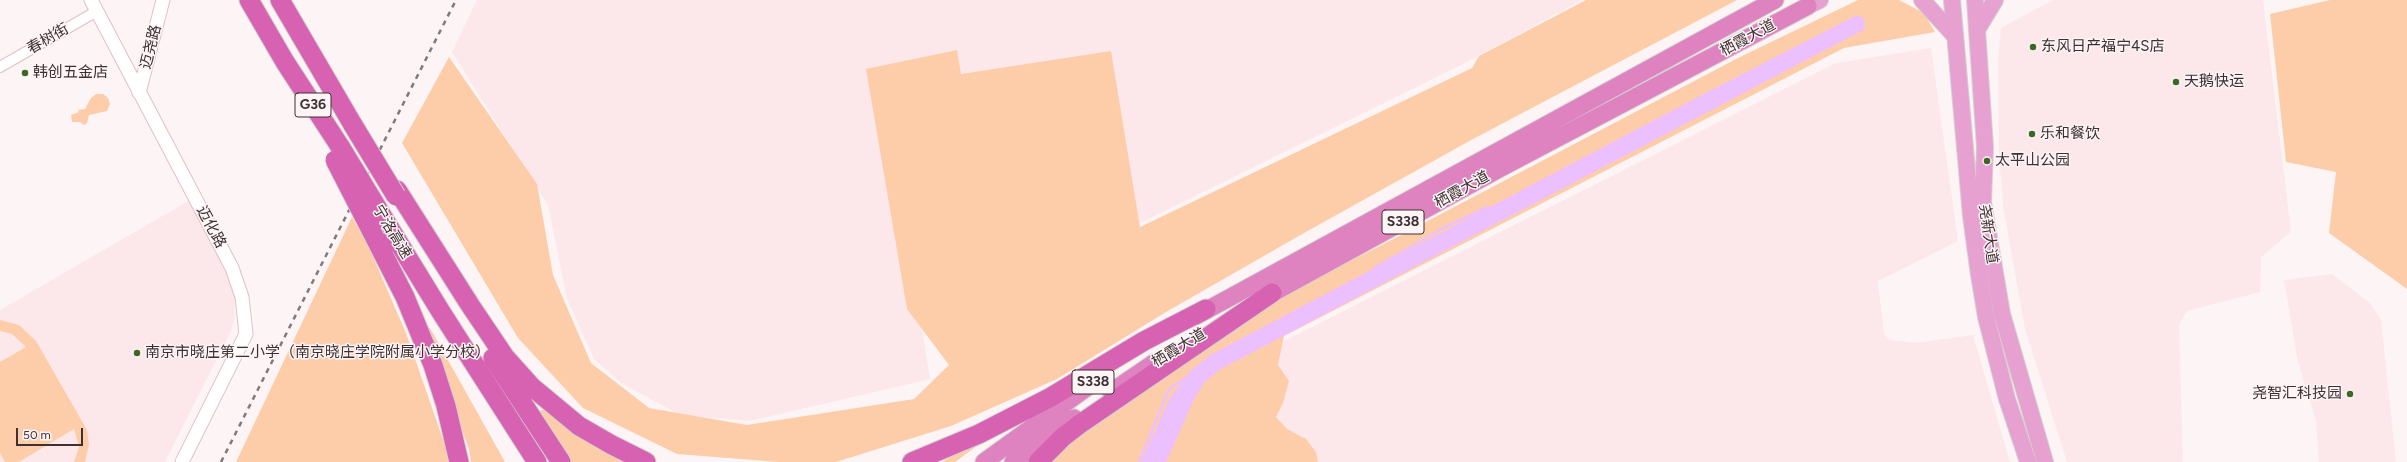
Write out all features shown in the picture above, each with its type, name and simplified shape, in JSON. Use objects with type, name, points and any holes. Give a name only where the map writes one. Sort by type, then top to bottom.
[{"type":"highway","name":"宁洛高速","points":[[249,0],[338,154],[384,219],[504,412],[537,462]]},
{"type":"highway","name":"宁洛高速","points":[[280,0],[309,52],[354,122],[396,193],[463,311],[561,461]]},
{"type":"highway","name":"栖霞大道","points":[[984,462],[1080,390],[1206,309],[1775,0]]},
{"type":"highway","name":"栖霞大道","points":[[1013,462],[1165,356],[1272,293],[1499,169],[1814,3]]},
{"type":"highway","points":[[338,154],[375,238],[405,297],[433,365],[446,406],[459,462]]},
{"type":"highway","points":[[396,193],[505,356],[532,387],[578,426],[645,462]]},
{"type":"highway","points":[[1038,462],[1063,437],[1080,424],[1272,293]]},
{"type":"highway","points":[[912,462],[979,434],[1051,397],[1144,341],[1206,309]]},
{"type":"highway","points":[[504,412],[532,462]]},
{"type":"main road","points":[[1922,0],[1953,34]]},
{"type":"main road","name":"尧新大道","points":[[1952,0],[1953,34],[1971,216],[1984,303],[2007,399],[2028,462]]},
{"type":"main road","name":"尧新大道","points":[[1975,0],[1985,148],[1982,202],[2002,314],[2045,462]]},
{"type":"main road","points":[[1977,30],[1995,0]]},
{"type":"street","name":"迈尧路","points":[[139,93],[163,0]]},
{"type":"street","name":"迈化路","points":[[94,6],[232,268],[242,297],[246,334],[182,462]]},
{"type":"street","name":"春树街","points":[[0,67],[94,6]]},
{"type":"shaded area","points":[[477,0],[1582,0],[1465,63],[972,306],[920,315],[930,379],[750,421],[680,415],[621,383],[594,359],[567,299],[548,205],[452,52]]},
{"type":"shaded area","points":[[1586,0],[1737,0],[1473,139],[1304,233],[1166,312],[1057,379],[951,426],[836,462],[779,462],[677,454],[583,408],[518,338],[402,143],[449,57],[537,184],[553,275],[591,363],[649,408],[747,425],[914,399],[949,365],[907,309],[866,69],[957,50],[961,74],[1111,51],[1140,227],[1472,68],[1479,56]]},
{"type":"shaded area","points":[[1858,0],[1899,0],[1924,13],[1935,32],[1844,48],[1284,336],[1278,365],[1289,381],[1283,403],[1276,417],[1287,429],[1306,439],[1316,452],[1318,462],[1050,462],[1078,435],[1292,289],[1378,247],[1738,58]]},
{"type":"shaded area","points":[[2053,0],[2263,0],[2291,232],[2261,257],[2260,292],[2187,311],[2179,325],[2183,462],[2067,462],[2025,329],[2004,211],[1999,159],[1998,63],[2001,28]]},
{"type":"shaded area","points":[[2330,0],[2407,0],[2407,289],[2329,233],[2336,172],[2286,162],[2270,14]]},
{"type":"shaded area","points":[[1855,16],[1861,16],[1864,20],[1865,29],[1219,370],[1204,383],[1194,399],[1166,462],[1141,462],[1170,398],[1189,372],[1210,355],[1696,98]]},
{"type":"shaded area","points":[[1931,48],[1958,241],[1878,281],[1884,334],[1890,340],[1915,343],[1973,335],[2010,462],[1235,462],[1284,341],[1836,63]]},
{"type":"shaded area","points":[[96,94],[103,94],[108,98],[110,104],[107,111],[89,115],[87,123],[84,125],[80,122],[72,122],[71,115],[79,112],[78,110],[85,109],[91,98]]},
{"type":"shaded area","points":[[190,200],[226,271],[234,294],[235,316],[231,331],[165,462],[0,462],[0,310]]},
{"type":"shaded area","points":[[352,217],[367,243],[406,333],[447,451],[448,462],[236,462]]},
{"type":"shaded area","name":"尧智汇科技园","points":[[2332,274],[2371,304],[2381,320],[2396,462],[2319,462],[2316,421],[2298,362],[2284,280]]},
{"type":"shaded area","points":[[0,320],[19,325],[36,341],[87,430],[89,444],[85,462],[74,462],[79,447],[74,429],[19,462],[5,462],[0,453],[0,362],[26,347],[12,334],[0,331]]},
{"type":"shaded area","points":[[430,328],[505,462],[471,462],[469,449],[425,331]]},
{"type":"shaded area","points":[[548,409],[627,462],[571,462],[548,431],[537,411]]},
{"type":"shaded area","points":[[978,441],[981,443],[955,462],[942,462]]},
{"type":"waterway","points":[[1374,268],[1447,226],[1488,207]]},
{"type":"waterway","points":[[1139,462],[1169,389],[1187,377]]},
{"type":"railway","points":[[221,462],[456,0]]},
{"type":"place","name":"东风日产福宁4S店","points":[[2033,47]]},
{"type":"place","name":"韩创五金店","points":[[25,73]]},
{"type":"place","name":"天鹅快运","points":[[2176,82]]},
{"type":"place","name":"乐和餐饮","points":[[2032,134]]},
{"type":"place","name":"太平山公园","points":[[1987,161]]},
{"type":"place","name":"南京市晓庄第二小学（南京晓庄学院附属小学分校）","points":[[137,353]]},
{"type":"place","name":"尧智汇科技园","points":[[2350,394]]}]
